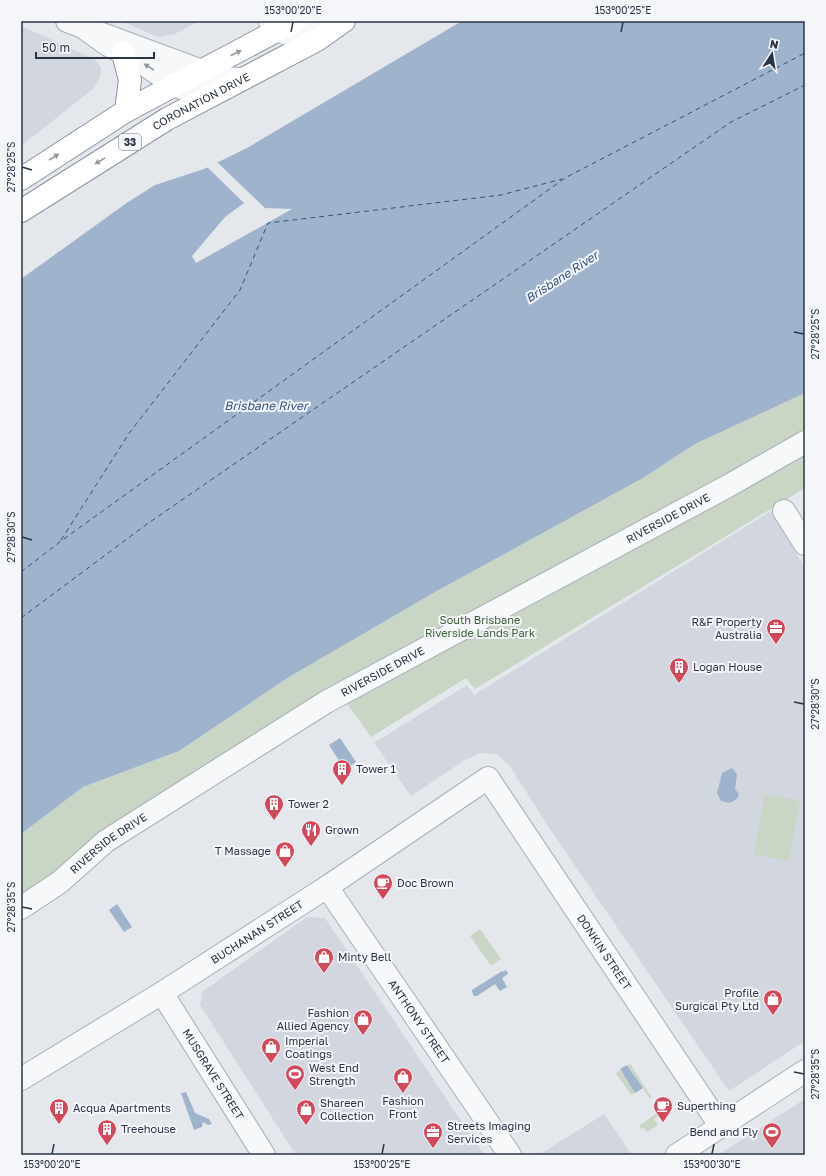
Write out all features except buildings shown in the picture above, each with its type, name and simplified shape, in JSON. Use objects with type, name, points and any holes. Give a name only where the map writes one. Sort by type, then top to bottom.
[{"type":"highway","name":"CORONATION DRIVE","points":[[21,211],[167,119],[317,40],[344,21]]},
{"type":"highway","name":"33","points":[[21,179],[126,111],[202,71],[281,24]]},
{"type":"highway","points":[[123,53],[130,80],[126,111]]},
{"type":"street","points":[[67,21],[87,30],[110,36],[202,71]]},
{"type":"street","points":[[281,24],[298,36],[333,21]]},
{"type":"street","points":[[87,30],[99,40],[150,67],[174,85],[184,89],[200,89],[225,78],[243,79]]},
{"type":"street","name":"RIVERSIDE DRIVE","points":[[21,908],[60,882],[106,841],[326,702],[728,486],[805,442]]},
{"type":"street","points":[[784,511],[805,544]]},
{"type":"street","name":"BUCHANAN STREET","points":[[21,1079],[162,994],[327,887],[488,778]]},
{"type":"street","name":"DONKIN STREET","points":[[488,778],[721,1126]]},
{"type":"street","name":"ANTHONY STREET","points":[[327,887],[510,1155]]},
{"type":"street","name":"MUSGRAVE STREET","points":[[162,994],[264,1155]]},
{"type":"street","points":[[677,1155],[805,1071]]},
{"type":"shaded area","points":[[121,21],[199,21],[175,34],[158,37]]},
{"type":"shaded area","points":[[21,26],[94,59],[101,67],[100,77],[94,88],[21,146]]},
{"type":"shaded area","points":[[771,511],[805,568],[805,1041],[729,1091],[548,826],[509,765],[496,754],[480,753],[465,760],[411,796],[374,743],[467,685],[474,695]]},
{"type":"shaded area","points":[[307,917],[325,918],[484,1155],[296,1155],[200,1005],[202,992]]},
{"type":"shaded area","points":[[805,1099],[805,1155],[718,1155]]},
{"type":"shaded area","points":[[604,1114],[632,1155],[539,1155]]},
{"type":"green space","name":"South Brisbane Riverside Lands Park","points":[[805,393],[805,488],[475,689],[466,678],[371,737],[345,701],[21,895],[21,834],[83,787],[179,751],[289,677],[435,592],[643,478],[695,444]]},
{"type":"green space","points":[[765,794],[800,801],[788,861],[754,854]]},
{"type":"green space","points":[[480,929],[501,959],[491,966],[470,936]]},
{"type":"green space","points":[[630,1064],[652,1098],[650,1099],[628,1065]]},
{"type":"green space","points":[[620,1070],[635,1093],[631,1095],[616,1073]]},
{"type":"green space","points":[[657,1102],[664,1112],[654,1119],[658,1125],[647,1132],[644,1128],[642,1129],[639,1126],[658,1112],[653,1105]]},
{"type":"water","name":"Brisbane River","points":[[462,21],[805,21],[805,393],[695,444],[643,478],[435,592],[289,677],[179,751],[83,787],[21,834],[21,279],[128,202],[155,185],[204,169],[247,148]]},
{"type":"water","points":[[340,738],[356,762],[345,770],[329,745]]},
{"type":"water","points":[[732,768],[737,774],[735,789],[739,794],[738,798],[730,803],[721,801],[717,793],[722,773]]},
{"type":"water","points":[[117,904],[132,927],[124,932],[109,910]]},
{"type":"water","points":[[506,970],[508,974],[502,978],[507,987],[500,991],[495,984],[477,996],[474,996],[472,990]]},
{"type":"water","points":[[627,1065],[643,1088],[635,1093],[620,1069]]},
{"type":"water","points":[[186,1092],[195,1113],[209,1119],[212,1124],[208,1125],[203,1122],[202,1127],[194,1130],[181,1093]]},
{"type":"pier","points":[[217,162],[265,208],[292,209],[196,263],[192,256],[225,217],[244,203],[206,166]]},
{"type":"ferry route","points":[[21,572],[61,541],[565,178],[805,53]]},
{"type":"ferry route","points":[[21,618],[147,524],[731,122],[805,85]]},
{"type":"ferry route","points":[[61,540],[130,432],[240,290],[268,223],[501,195],[562,179]]},
{"type":"place","name":"R&F Property Australia","points":[[776,645]]},
{"type":"place","name":"Logan House","points":[[679,684]]},
{"type":"place","name":"Tower 1","points":[[342,786]]},
{"type":"place","name":"Tower 2","points":[[274,821]]},
{"type":"place","name":"Grown","points":[[311,847]]},
{"type":"place","name":"T Massage","points":[[285,868]]},
{"type":"place","name":"Doc Brown","points":[[383,900]]},
{"type":"place","name":"Minty Bell","points":[[324,974]]},
{"type":"place","name":"Profile Surgical Pty Ltd","points":[[773,1016]]},
{"type":"place","name":"Fashion Allied Agency","points":[[363,1036]]},
{"type":"place","name":"Imperial Coatings","points":[[271,1064]]},
{"type":"place","name":"West End Strength","points":[[295,1091]]},
{"type":"place","name":"Fashion Front","points":[[403,1094]]},
{"type":"place","name":"Superthing","points":[[663,1123]]},
{"type":"place","name":"Acqua Apartments","points":[[59,1125]]},
{"type":"place","name":"Shareen Collection","points":[[306,1126]]},
{"type":"place","name":"Treehouse","points":[[107,1146]]},
{"type":"place","name":"Streets Imaging Services","points":[[433,1149]]},
{"type":"place","name":"Bend and Fly","points":[[772,1149]]}]
